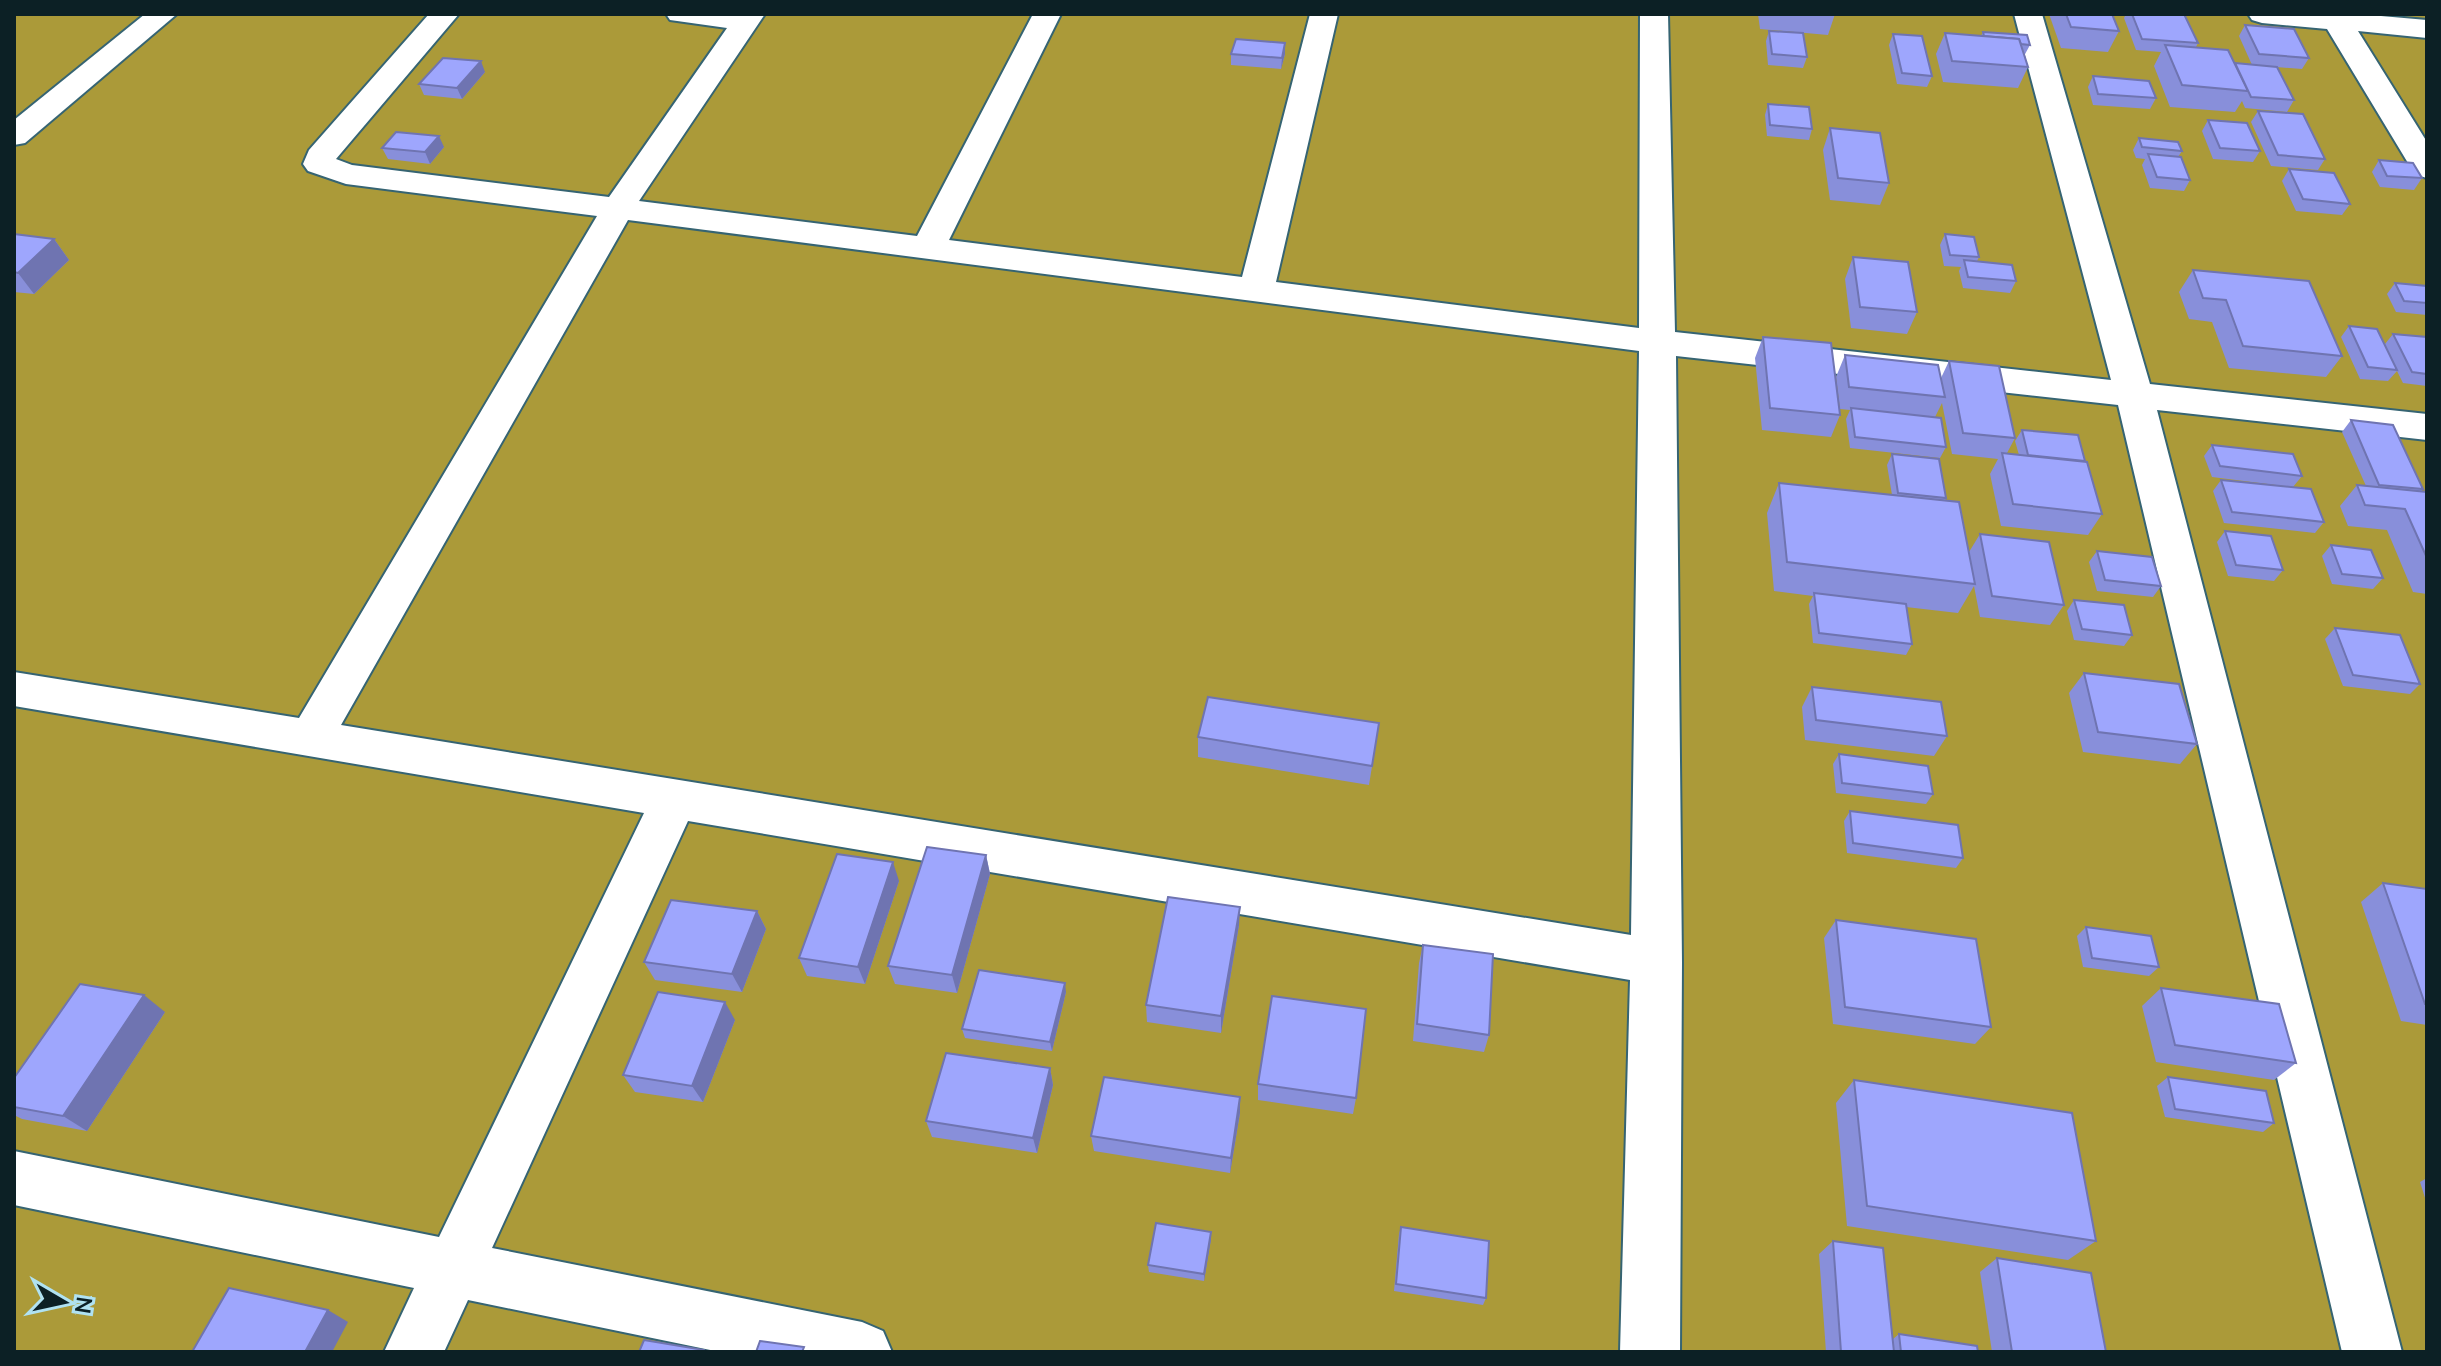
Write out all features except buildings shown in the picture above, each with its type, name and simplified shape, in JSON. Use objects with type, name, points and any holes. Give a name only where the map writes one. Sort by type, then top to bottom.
[{"type":"street","points":[[14,136],[163,14]]},
{"type":"street","points":[[445,14],[332,142],[320,157],[319,164],[346,174],[617,210],[1659,342],[2427,427]]},
{"type":"street","points":[[680,14],[749,17]]},
{"type":"street","points":[[928,248],[1047,14]]},
{"type":"street","points":[[1256,290],[1324,14]]},
{"type":"street","points":[[1650,1352],[1657,962],[1659,342],[1654,14]]},
{"type":"street","points":[[2028,14],[2134,394],[2372,1352]]},
{"type":"street","points":[[2262,14],[2334,17],[2427,29]]},
{"type":"street","points":[[310,739],[617,210],[749,17]]},
{"type":"street","points":[[2334,17],[2427,168]]},
{"type":"street","points":[[14,689],[1657,962]]},
{"type":"street","points":[[414,1352],[675,798]]},
{"type":"street","points":[[14,1178],[862,1352]]},
{"type":"shaded area","points":[[14,14],[2427,14],[2427,1352],[14,1352]]}]
